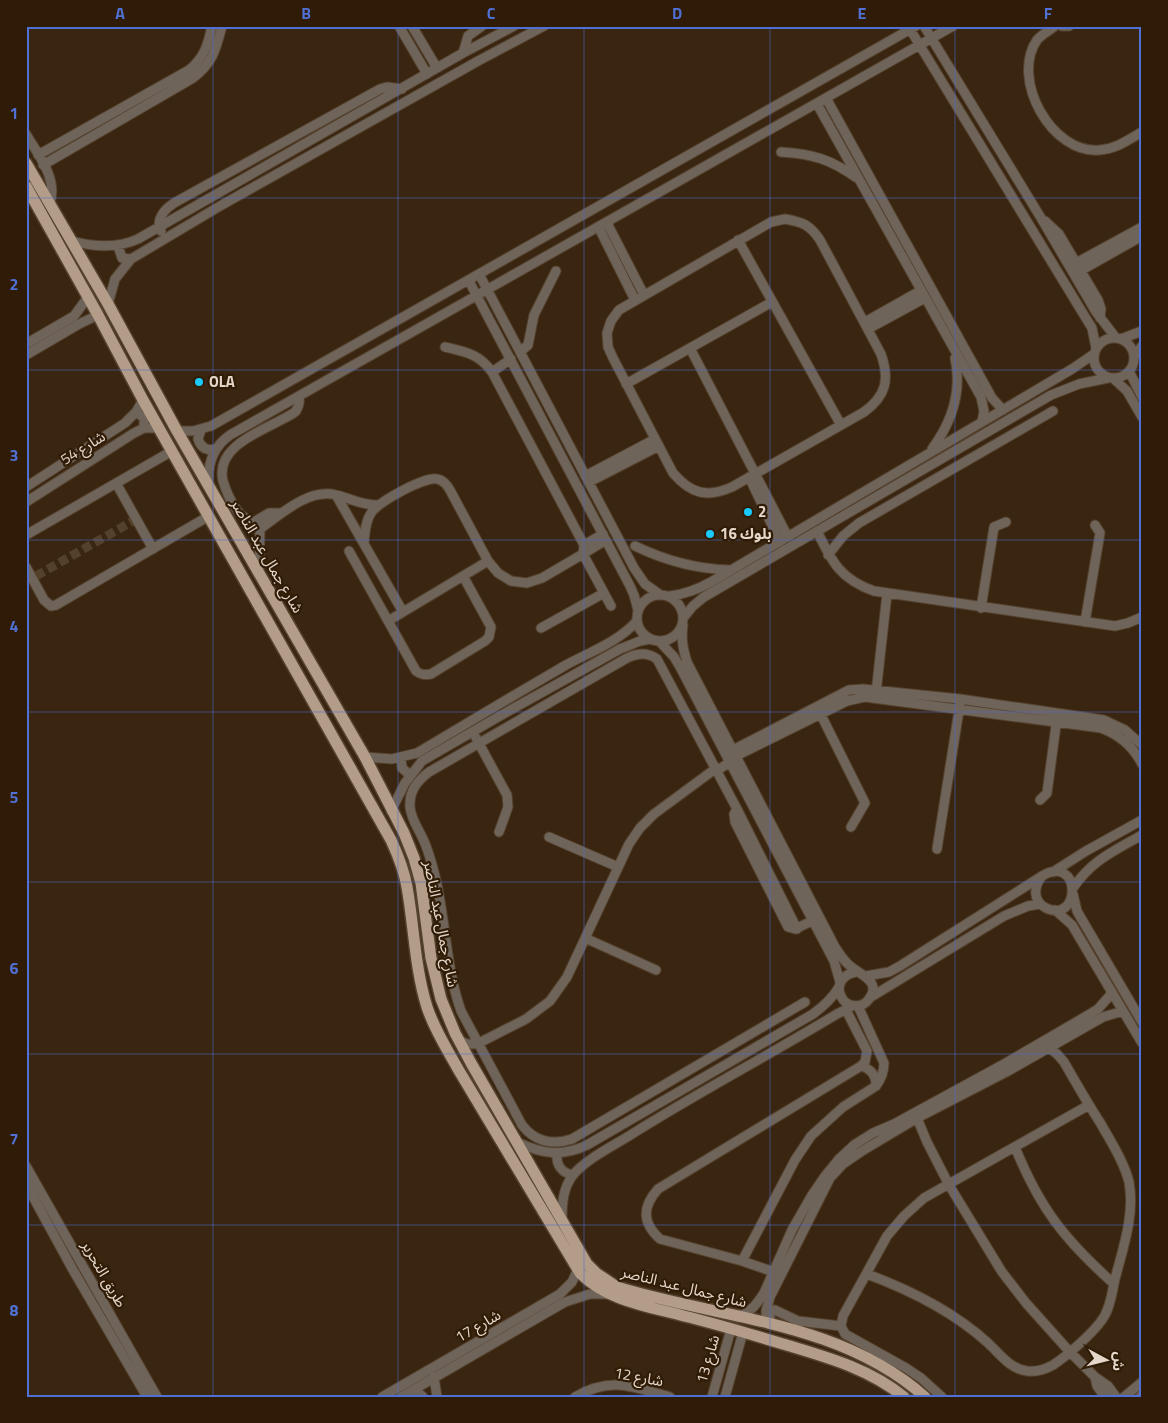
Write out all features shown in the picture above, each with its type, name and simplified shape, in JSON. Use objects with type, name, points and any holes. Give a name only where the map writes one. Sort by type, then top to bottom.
[{"type":"main road","name":"شارع جمال عبد الناصر","points":[[26,163],[108,304],[177,431],[258,573],[365,757],[404,833],[414,858],[420,883],[431,958],[441,999],[471,1063],[587,1264],[606,1281],[630,1291],[768,1323],[823,1338],[864,1355],[901,1377],[925,1397]]},
{"type":"main road","name":"شارع جمال عبد الناصر","points":[[26,186],[88,296],[143,400],[391,840],[401,862],[407,886],[417,961],[427,1007],[440,1038],[578,1269],[588,1281],[607,1294],[731,1328],[840,1361],[882,1382],[904,1397]]},
{"type":"main road","points":[[283,648],[290,646],[296,638]]},
{"type":"main road","points":[[295,670],[302,662],[310,662]]},
{"type":"street","points":[[38,155],[189,70],[198,63],[204,54],[212,26]]},
{"type":"street","points":[[43,165],[204,70],[212,59],[222,26]]},
{"type":"street","points":[[399,26],[427,74]]},
{"type":"street","points":[[412,26],[437,68]]},
{"type":"street","points":[[463,53],[468,36],[482,26]]},
{"type":"street","points":[[72,241],[96,246],[121,245],[138,239],[463,53],[514,26]]},
{"type":"street","points":[[108,304],[115,279],[131,259],[220,206],[478,60],[544,26]]},
{"type":"street","points":[[924,26],[1100,318],[1119,339],[1127,344],[1132,350],[1134,357]]},
{"type":"street","points":[[209,486],[209,467],[216,449],[230,435],[953,26]]},
{"type":"street","points":[[1055,26],[1038,39],[1030,53],[1028,69],[1029,85],[1051,129],[1064,141],[1080,148],[1098,151],[1116,148],[1142,132]]},
{"type":"street","points":[[1062,26],[1069,26]]},
{"type":"street","points":[[177,431],[201,430],[257,400],[911,27],[943,84],[1092,328],[1096,369],[1127,391],[1142,416]]},
{"type":"street","points":[[943,84],[954,75]]},
{"type":"street","points":[[166,238],[159,227],[160,217],[166,208],[380,89],[387,87],[402,89]]},
{"type":"street","points":[[826,98],[992,398],[1003,410]]},
{"type":"street","points":[[817,104],[981,397],[984,411],[982,422]]},
{"type":"street","points":[[120,109],[125,118]]},
{"type":"street","points":[[834,135],[843,129]]},
{"type":"street","points":[[26,134],[53,186],[50,203]]},
{"type":"street","points":[[781,152],[802,153],[824,158],[859,180]]},
{"type":"street","points":[[214,196],[220,206]]},
{"type":"street","points":[[785,218],[800,221],[813,230],[882,354],[886,367],[886,380],[882,393],[875,404],[752,475],[720,492],[706,494],[693,490],[682,483],[674,473],[608,347],[607,334],[611,320],[619,310],[738,240],[771,222],[785,218]]},
{"type":"street","points":[[1041,218],[1054,228],[1100,304],[1100,318]]},
{"type":"street","points":[[603,225],[644,295]]},
{"type":"street","points":[[603,225],[635,300]]},
{"type":"street","points":[[1078,267],[1142,227]]},
{"type":"street","points":[[1078,267],[1142,236]]},
{"type":"street","points":[[738,240],[841,425]]},
{"type":"street","points":[[121,245],[119,250],[122,258],[131,259]]},
{"type":"street","points":[[520,352],[528,345],[534,315],[556,271]]},
{"type":"street","points":[[479,274],[641,580],[659,594],[670,596],[698,589],[780,542],[1072,370],[1095,351],[1102,342],[1109,339],[1119,339],[1142,331]]},
{"type":"street","points":[[469,280],[634,595],[638,610],[637,621],[641,631],[674,657],[731,756],[835,947],[856,972],[866,976],[871,982],[871,997]]},
{"type":"street","points":[[866,326],[923,295]]},
{"type":"street","points":[[26,344],[74,316],[88,296]]},
{"type":"street","points":[[626,384],[772,302]]},
{"type":"street","points":[[26,355],[98,315]]},
{"type":"street","points":[[499,336],[509,331]]},
{"type":"street","points":[[391,810],[410,775],[422,761],[620,649],[635,642],[666,640],[673,637],[693,606],[704,597],[1051,395],[1079,384],[1122,377],[1132,367],[1134,357],[1142,346]]},
{"type":"street","points":[[445,347],[474,355],[485,362],[492,372],[611,606]]},
{"type":"street","points":[[690,348],[752,475],[780,542]]},
{"type":"street","points":[[929,453],[949,422],[954,405],[957,387],[957,368],[954,350]]},
{"type":"street","points":[[492,372],[511,359]]},
{"type":"street","points":[[1129,371],[1142,397]]},
{"type":"street","points":[[257,525],[238,512],[224,484],[222,474],[225,460],[242,441],[294,413],[299,404],[299,396]]},
{"type":"street","name":"شارع 54","points":[[26,487],[125,423],[136,412],[143,400]]},
{"type":"street","points":[[828,555],[843,536],[859,522],[1053,411]]},
{"type":"street","points":[[136,412],[144,418],[144,428]]},
{"type":"street","name":"شارع 54","points":[[26,502],[134,432],[144,428],[159,428]]},
{"type":"street","points":[[201,430],[198,439],[202,447],[207,450],[216,449]]},
{"type":"street","points":[[587,479],[657,442]]},
{"type":"street","points":[[26,535],[172,451]]},
{"type":"street","points":[[752,475],[788,537]]},
{"type":"street","points":[[364,543],[367,522],[371,512],[378,505],[427,480],[437,479],[446,483],[488,561],[498,573],[511,581],[527,583],[542,578],[604,537]]},
{"type":"street","points":[[116,483],[135,520],[153,549]]},
{"type":"street","points":[[257,525],[318,494],[336,495],[355,502],[378,505]]},
{"type":"street","points":[[860,494],[865,503]]},
{"type":"street","points":[[336,495],[403,612]]},
{"type":"street","points":[[26,567],[48,605],[56,605],[209,516]]},
{"type":"street","points":[[981,608],[994,527],[1006,522]]},
{"type":"street","points":[[257,525],[258,573]]},
{"type":"street","points":[[1086,622],[1100,533],[1096,525]]},
{"type":"street","points":[[817,531],[828,555],[844,576],[858,586],[887,594],[1115,626],[1142,617]]},
{"type":"street","points":[[635,546],[653,555],[692,567],[732,570]]},
{"type":"street","points":[[349,551],[416,671],[420,674],[426,675],[485,641],[490,632],[491,627],[462,576]]},
{"type":"street","points":[[388,621],[488,561]]},
{"type":"street","points":[[368,585],[383,577]]},
{"type":"street","points":[[541,628],[604,593]]},
{"type":"street","points":[[638,610],[647,598],[659,594]]},
{"type":"street","points":[[876,694],[887,594]]},
{"type":"street","points":[[670,596],[680,604],[683,621],[681,638],[687,662],[812,921],[834,961],[840,985],[839,994],[848,1005],[856,1006]]},
{"type":"street","points":[[365,757],[401,758],[417,753],[570,663],[618,638],[637,621]]},
{"type":"street","points":[[806,1002],[566,1142],[553,1143],[535,1138],[522,1125],[460,1011],[454,993],[434,870],[424,840],[410,809],[412,792],[420,778],[478,743],[626,658],[642,654],[650,655],[657,659],[737,809],[797,928],[812,921]]},
{"type":"street","points":[[471,1063],[472,1050],[477,1044],[526,1019],[550,1001],[567,977],[629,844],[640,828],[654,814],[716,769],[717,762],[819,711],[876,694],[1057,717],[1098,719],[1115,724],[1130,733],[1142,745]]},
{"type":"street","points":[[937,849],[960,704]]},
{"type":"street","points":[[819,711],[865,803],[851,827]]},
{"type":"street","points":[[1057,717],[1111,732],[1128,743],[1141,761]]},
{"type":"street","points":[[1040,800],[1047,792],[1057,717]]},
{"type":"street","points":[[472,732],[508,796],[508,808],[499,832]]},
{"type":"street","points":[[401,758],[402,768],[410,775]]},
{"type":"street","points":[[866,976],[889,972],[900,966],[1042,876],[1053,872],[1142,820]]},
{"type":"street","points":[[1055,910],[1067,905],[1073,891],[1090,866],[1142,835]]},
{"type":"street","points":[[549,837],[618,867]]},
{"type":"street","points":[[1053,872],[1059,872],[1069,878],[1077,910],[1081,918],[1142,1022]]},
{"type":"street","points":[[1042,876],[1037,882],[1035,890],[1040,904],[1045,908],[1055,910],[1072,925],[1142,1043]]},
{"type":"street","points":[[562,1219],[564,1191],[573,1175],[585,1164],[657,1119],[846,1010],[863,1004],[871,997],[1004,916],[1015,910],[1040,904]]},
{"type":"street","points":[[585,938],[656,970]]},
{"type":"street","points":[[518,1142],[537,1150],[557,1154],[583,1148],[823,1007],[832,998],[847,975],[856,972]]},
{"type":"street","points":[[911,1120],[1064,1040],[1092,1018],[1112,993]]},
{"type":"street","points":[[742,1261],[795,1160],[811,1136],[842,1107],[876,1086],[881,1079],[884,1063],[856,1006]]},
{"type":"street","points":[[774,1272],[742,1261],[660,1239],[652,1231],[647,1220],[646,1209],[650,1198],[658,1189],[861,1066],[865,1062],[866,1050],[846,1010]]},
{"type":"street","points":[[768,1323],[766,1312],[767,1295],[774,1272],[796,1232],[830,1178],[843,1164],[1004,1064],[1092,1018],[1123,1011]]},
{"type":"street","points":[[769,1023],[776,1035]]},
{"type":"street","points":[[858,1033],[868,1028]]},
{"type":"street","points":[[459,1040],[467,1044],[477,1044]]},
{"type":"street","points":[[1064,1040],[1062,1051],[1064,1062]]},
{"type":"street","points":[[867,1274],[901,1288],[942,1309],[965,1324],[1011,1365],[1027,1371],[1045,1369],[1052,1365],[1095,1329],[1105,1316],[1111,1300],[1129,1220],[1128,1182],[1114,1146],[1064,1062],[1049,1048]]},
{"type":"street","points":[[861,1066],[874,1075],[876,1086]]},
{"type":"street","points":[[942,1397],[921,1378],[906,1368],[848,1336],[843,1332],[841,1319],[887,1236],[904,1216],[924,1198],[1089,1105]]},
{"type":"street","points":[[619,1112],[626,1123]]},
{"type":"street","points":[[911,1120],[922,1138],[927,1142],[949,1185],[1002,1272],[1069,1351],[1095,1377],[1108,1386],[1116,1397]]},
{"type":"street","points":[[1015,1147],[1027,1176],[1042,1204],[1060,1230],[1077,1250],[1114,1284]]},
{"type":"street","points":[[557,1154],[560,1168],[564,1172],[573,1175]]},
{"type":"street","name":"طريق التحرير","points":[[26,1166],[157,1397]]},
{"type":"street","name":"طريق التحرير","points":[[26,1184],[73,1270],[147,1397]]},
{"type":"street","points":[[738,1317],[753,1308],[767,1295],[796,1232]]},
{"type":"street","name":"شارع 17","points":[[382,1397],[562,1292],[572,1282],[578,1269]]},
{"type":"street","points":[[562,1292],[568,1293],[573,1298]]},
{"type":"street","name":"شارع 17","points":[[401,1397],[573,1298],[590,1294],[607,1294]]},
{"type":"street","points":[[768,1323],[771,1310],[775,1310],[798,1321],[841,1326]]},
{"type":"street","name":"شارع 13","points":[[712,1397],[731,1328]]},
{"type":"street","name":"شارع 13","points":[[725,1397],[743,1332]]},
{"type":"street","points":[[434,1377],[437,1397]]},
{"type":"street","points":[[1095,1377],[1097,1386],[1105,1397]]},
{"type":"street","points":[[1124,1397],[1142,1382]]},
{"type":"street","name":"شارع 12","points":[[575,1397],[595,1387],[619,1384],[670,1397]]},
{"type":"street","points":[[415,1389],[423,1397]]},
{"type":"tunnel","points":[[36,576],[133,521]]},
{"type":"place","name":"OLA","points":[[199,382]]},
{"type":"place","name":"2","points":[[748,512]]},
{"type":"place","name":"بلوك 16","points":[[710,534]]}]
